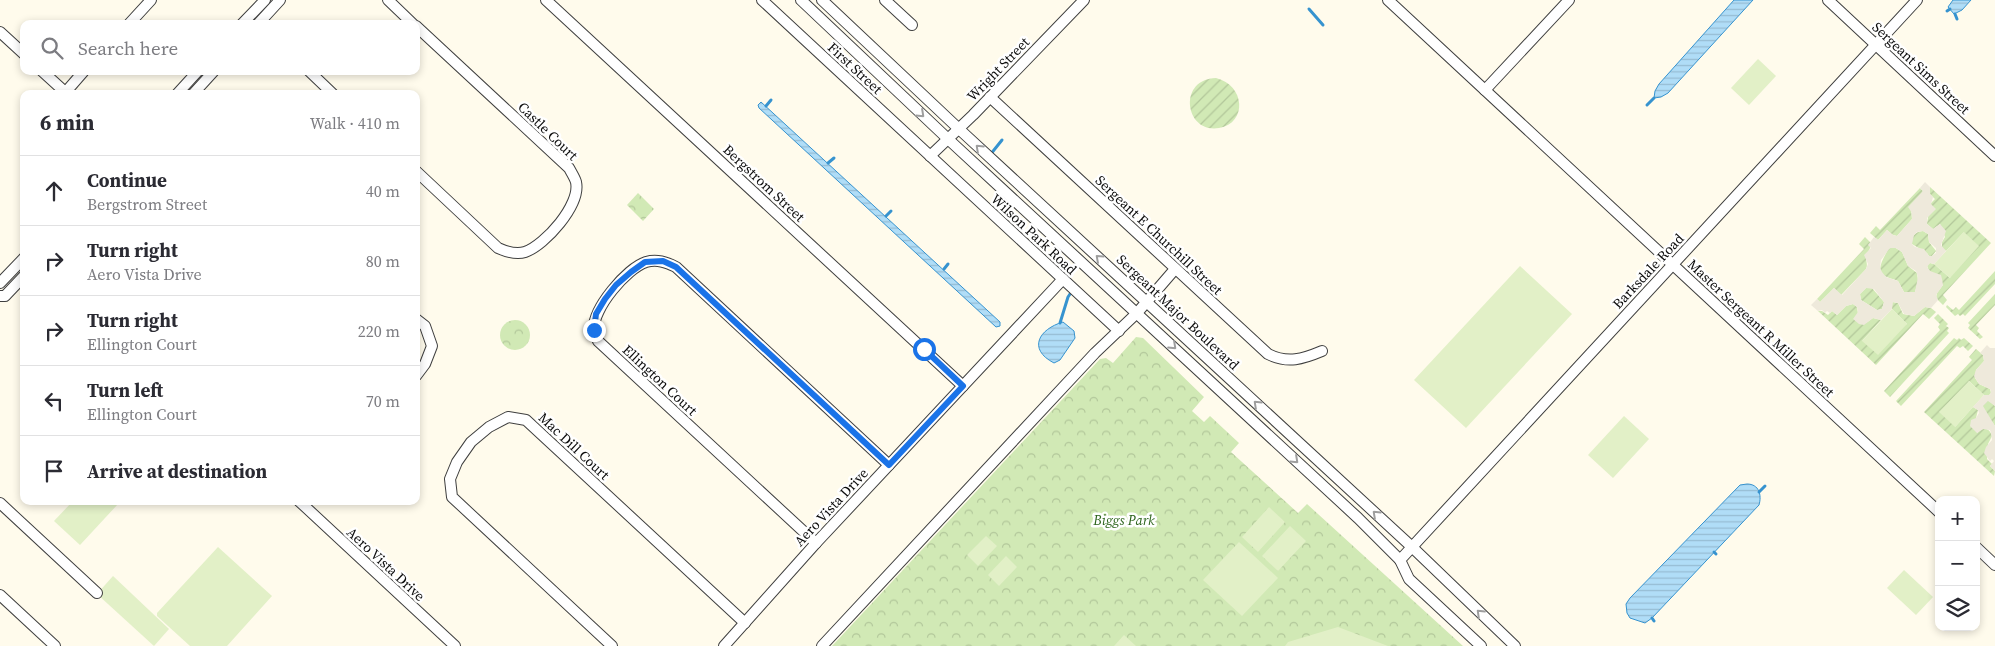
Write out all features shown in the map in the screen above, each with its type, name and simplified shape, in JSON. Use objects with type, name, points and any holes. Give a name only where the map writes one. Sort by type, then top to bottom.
[{"type":"street","points":[[133,20],[151,0]]},
{"type":"street","points":[[246,20],[264,0]]},
{"type":"street","points":[[262,20],[280,0]]},
{"type":"street","points":[[388,0],[409,20]]},
{"type":"street","name":"Bergstrom Street","points":[[546,0],[963,386]]},
{"type":"street","name":"First Street","points":[[762,0],[930,156]]},
{"type":"street","name":"Sergeant Major Boulevard","points":[[801,0],[948,139],[1358,518],[1400,560],[1409,579],[1481,646]]},
{"type":"street","name":"Sergeant Major Boulevard","points":[[822,0],[1412,547],[1515,646]]},
{"type":"street","points":[[885,0],[912,25]]},
{"type":"street","name":"Wright Street","points":[[930,156],[959,129],[1084,0]]},
{"type":"street","name":"Master Sergeant R Miller Street","points":[[1388,0],[1935,508]]},
{"type":"street","points":[[1485,90],[1569,0]]},
{"type":"street","name":"Sergeant Sims Street","points":[[1828,0],[1995,156]]},
{"type":"street","name":"Barksdale Road","points":[[1400,560],[1917,0]]},
{"type":"street","points":[[250,16],[254,20]]},
{"type":"street","name":"Castle Court","points":[[420,30],[569,168],[576,182],[574,199],[555,229],[525,252],[510,253],[498,248],[420,175]]},
{"type":"street","points":[[0,32],[20,50]]},
{"type":"street","points":[[46,75],[61,90]]},
{"type":"street","points":[[67,90],[80,75]]},
{"type":"street","points":[[181,90],[194,75]]},
{"type":"street","points":[[197,90],[210,75]]},
{"type":"street","points":[[313,75],[329,90]]},
{"type":"street","name":"Sergeant E Churchill Street","points":[[990,97],[1268,354],[1280,359],[1295,361],[1322,351]]},
{"type":"street","name":"Wilson Park Road","points":[[930,156],[1119,331]]},
{"type":"street","name":"Ellington Court","points":[[816,543],[598,341],[594,330],[596,314],[616,285],[645,262],[663,261],[676,267],[889,465]]},
{"type":"street","points":[[0,283],[20,262]]},
{"type":"street","points":[[822,646],[1095,353],[1137,313],[1175,269]]},
{"type":"street","name":"Aero Vista Drive","points":[[724,646],[816,543],[1063,279]]},
{"type":"street","points":[[0,296],[5,296],[20,280]]},
{"type":"street","points":[[420,322],[425,326],[432,346],[425,364],[420,371]]},
{"type":"street","name":"Mac Dill Court","points":[[612,646],[452,497],[450,480],[457,462],[471,442],[489,427],[508,417],[526,420],[745,623]]},
{"type":"street","points":[[0,503],[97,593]]},
{"type":"street","name":"Aero Vista Drive","points":[[303,505],[455,646]]},
{"type":"street","points":[[1980,551],[1995,565]]},
{"type":"street","points":[[0,595],[55,646]]},
{"type":"green space","points":[[1758,59],[1776,76],[1749,105],[1731,88]]},
{"type":"green space","points":[[1216,78],[1226,82],[1233,88],[1239,104],[1238,112],[1235,119],[1228,125],[1219,128],[1208,128],[1199,123],[1193,115],[1190,106],[1191,96],[1195,87],[1204,81]]},
{"type":"green space","points":[[1930,187],[1991,243],[1943,295],[1947,300],[1943,305],[1936,298],[1943,285],[1928,269],[1927,265],[1930,263],[1934,264],[1950,278],[1964,232],[1946,251],[1942,248],[1942,242],[1945,237],[1940,224],[1933,229],[1927,224],[1930,204],[1935,199],[1930,194]]},
{"type":"green space","points":[[1920,188],[1923,191],[1911,210],[1912,219],[1897,236],[1887,230],[1878,240],[1870,233],[1876,226],[1880,230]]},
{"type":"green space","points":[[638,193],[654,209],[643,221],[627,205]]},
{"type":"green space","points":[[1923,231],[1928,234],[1929,242],[1936,251],[1932,256],[1929,256],[1912,244],[1914,235]]},
{"type":"green space","points":[[1964,232],[1979,246],[1950,278],[1934,264]]},
{"type":"green space","points":[[1865,237],[1871,243],[1866,257],[1866,269],[1841,295],[1834,288],[1820,302],[1817,299],[1864,249],[1859,244]]},
{"type":"green space","points":[[1894,247],[1902,252],[1908,266],[1917,273],[1918,281],[1915,292],[1904,292],[1898,281],[1883,275],[1881,272],[1881,264],[1888,249]]},
{"type":"green space","points":[[1520,266],[1572,314],[1466,428],[1414,380]]},
{"type":"green space","points":[[1995,271],[1995,284],[1965,316],[1958,314],[1955,316],[1946,307],[1947,305],[1953,310],[1956,307],[1959,310]]},
{"type":"green space","points":[[1866,288],[1872,288],[1884,302],[1882,309],[1877,310],[1861,300],[1860,294]]},
{"type":"green space","points":[[1995,294],[1995,305],[1976,325],[1979,328],[1977,331],[1983,337],[1980,339],[1968,328],[1970,325],[1968,323]]},
{"type":"green space","points":[[1892,302],[1898,303],[1903,314],[1914,316],[1925,307],[1931,308],[1936,312],[1929,319],[1923,314],[1876,365],[1818,311],[1828,315],[1832,311],[1837,315],[1846,306],[1853,304],[1857,307],[1858,314],[1866,323],[1873,318],[1881,320],[1862,341],[1907,324],[1892,309]]},
{"type":"green space","points":[[1892,309],[1907,324],[1878,355],[1862,341]]},
{"type":"green space","points":[[1938,314],[1948,324],[1946,326],[1949,328],[1947,331],[1949,333],[1890,397],[1884,391],[1940,330],[1938,327],[1940,324],[1934,318]]},
{"type":"green space","points":[[515,320],[521,321],[529,329],[529,341],[521,349],[515,350],[509,349],[501,341],[500,335],[501,329],[509,321]]},
{"type":"green space","name":"Biggs Park","points":[[1136,337],[1143,338],[1204,397],[1192,411],[1204,422],[1210,416],[1239,443],[1231,452],[1298,513],[1307,504],[1463,646],[832,646],[1100,359],[1106,358],[1113,363]]},
{"type":"green space","points":[[1954,338],[1961,340],[1964,338],[1973,346],[1968,351],[1963,346],[1960,348],[1957,346],[1901,406],[1896,401]]},
{"type":"green space","points":[[1976,349],[1983,355],[1984,361],[1976,370],[1975,378],[1979,384],[1990,389],[1991,393],[1988,396],[1984,395],[1969,381],[1955,427],[1973,407],[1978,410],[1976,418],[1977,433],[1986,429],[1992,436],[1988,444],[1987,459],[1995,471],[1994,476],[1924,412],[1972,360],[1969,357]]},
{"type":"green space","points":[[1969,381],[1984,395],[1955,427],[1939,412]]},
{"type":"green space","points":[[1986,401],[1990,401],[1995,406],[1995,426],[1983,409],[1983,404]]},
{"type":"green space","points":[[1624,416],[1649,439],[1613,478],[1588,455]]},
{"type":"green space","points":[[69,505],[117,505],[80,545],[54,521]]},
{"type":"green space","points":[[1269,507],[1285,522],[1258,552],[1242,537]]},
{"type":"green space","points":[[1290,526],[1306,541],[1278,571],[1262,556]]},
{"type":"green space","points":[[986,536],[997,546],[978,566],[967,555]]},
{"type":"green space","points":[[1239,542],[1278,578],[1242,616],[1203,580]]},
{"type":"green space","points":[[218,547],[272,596],[227,646],[190,646],[157,616],[157,613]]},
{"type":"green space","points":[[1006,556],[1017,567],[999,586],[988,575]]},
{"type":"green space","points":[[1904,570],[1933,597],[1916,615],[1887,588]]},
{"type":"green space","points":[[113,576],[169,629],[154,646],[97,594]]},
{"type":"green space","points":[[1338,627],[1388,646],[1285,646],[1288,642]]},
{"type":"green space","points":[[1124,635],[1136,646],[1114,646]]},
{"type":"shaded area","points":[[1925,182],[1930,187],[1930,194],[1933,197],[1931,204],[1936,209],[1927,218],[1927,224],[1933,229],[1940,224],[1946,231],[1941,245],[1946,251],[1934,264],[1930,263],[1927,267],[1930,271],[1941,275],[1943,285],[1936,295],[1938,300],[1931,308],[1925,307],[1914,316],[1904,314],[1898,303],[1893,302],[1892,309],[1881,320],[1873,318],[1864,325],[1859,324],[1853,319],[1858,312],[1857,307],[1853,304],[1846,306],[1837,315],[1832,311],[1825,313],[1822,310],[1818,311],[1811,305],[1817,299],[1820,302],[1834,288],[1842,295],[1866,269],[1868,264],[1864,255],[1871,248],[1868,245],[1874,237],[1878,240],[1887,230],[1897,236],[1912,219],[1912,213],[1908,207],[1923,191],[1920,188]],"holes":[[[1923,231],[1928,234],[1929,242],[1936,248],[1936,253],[1932,256],[1929,256],[1924,249],[1915,247],[1912,244],[1914,235],[1917,232]],[[1890,248],[1896,248],[1902,252],[1908,266],[1916,271],[1918,277],[1915,292],[1904,292],[1898,281],[1886,277],[1880,268],[1881,260]],[[1866,288],[1874,289],[1884,302],[1882,309],[1877,310],[1861,300],[1860,294]]]},
{"type":"shaded area","points":[[1987,345],[1990,348],[1995,348],[1995,406],[1988,401],[1983,406],[1995,426],[1995,471],[1990,466],[1994,461],[1992,459],[1990,461],[1984,453],[1992,440],[1990,430],[1983,429],[1977,433],[1970,426],[1971,420],[1976,418],[1979,413],[1973,407],[1984,395],[1990,395],[1991,391],[1979,384],[1974,376],[1976,370],[1984,361],[1983,355],[1980,353]]},
{"type":"water","points":[[1734,0],[1753,0],[1668,93],[1654,98],[1659,84]]},
{"type":"water","points":[[1953,0],[1971,0],[1962,10],[1954,14],[1948,7]]},
{"type":"water","points":[[761,102],[1000,322],[1000,326],[996,327],[759,108],[758,105]]},
{"type":"water","points":[[1063,322],[1074,331],[1075,338],[1060,360],[1054,363],[1041,352],[1039,340],[1048,329]]},
{"type":"water","points":[[1751,484],[1759,491],[1759,505],[1652,618],[1645,623],[1630,618],[1627,613],[1626,604],[1630,598],[1740,485]]},
{"type":"waterway","points":[[1309,9],[1323,25]]},
{"type":"waterway","points":[[1955,14],[1957,19]]},
{"type":"waterway","points":[[1647,105],[1654,98]]},
{"type":"waterway","points":[[766,106],[771,100]]},
{"type":"waterway","points":[[990,155],[1002,140]]},
{"type":"waterway","points":[[828,163],[834,158]]},
{"type":"waterway","points":[[886,216],[891,211]]},
{"type":"waterway","points":[[944,269],[948,264]]},
{"type":"waterway","points":[[1060,323],[1068,297],[1072,291]]},
{"type":"waterway","points":[[1759,492],[1765,486]]},
{"type":"route","points":[[594,330],[596,314],[616,285],[645,262],[663,261],[676,267],[889,465],[963,386],[924,349]]}]
